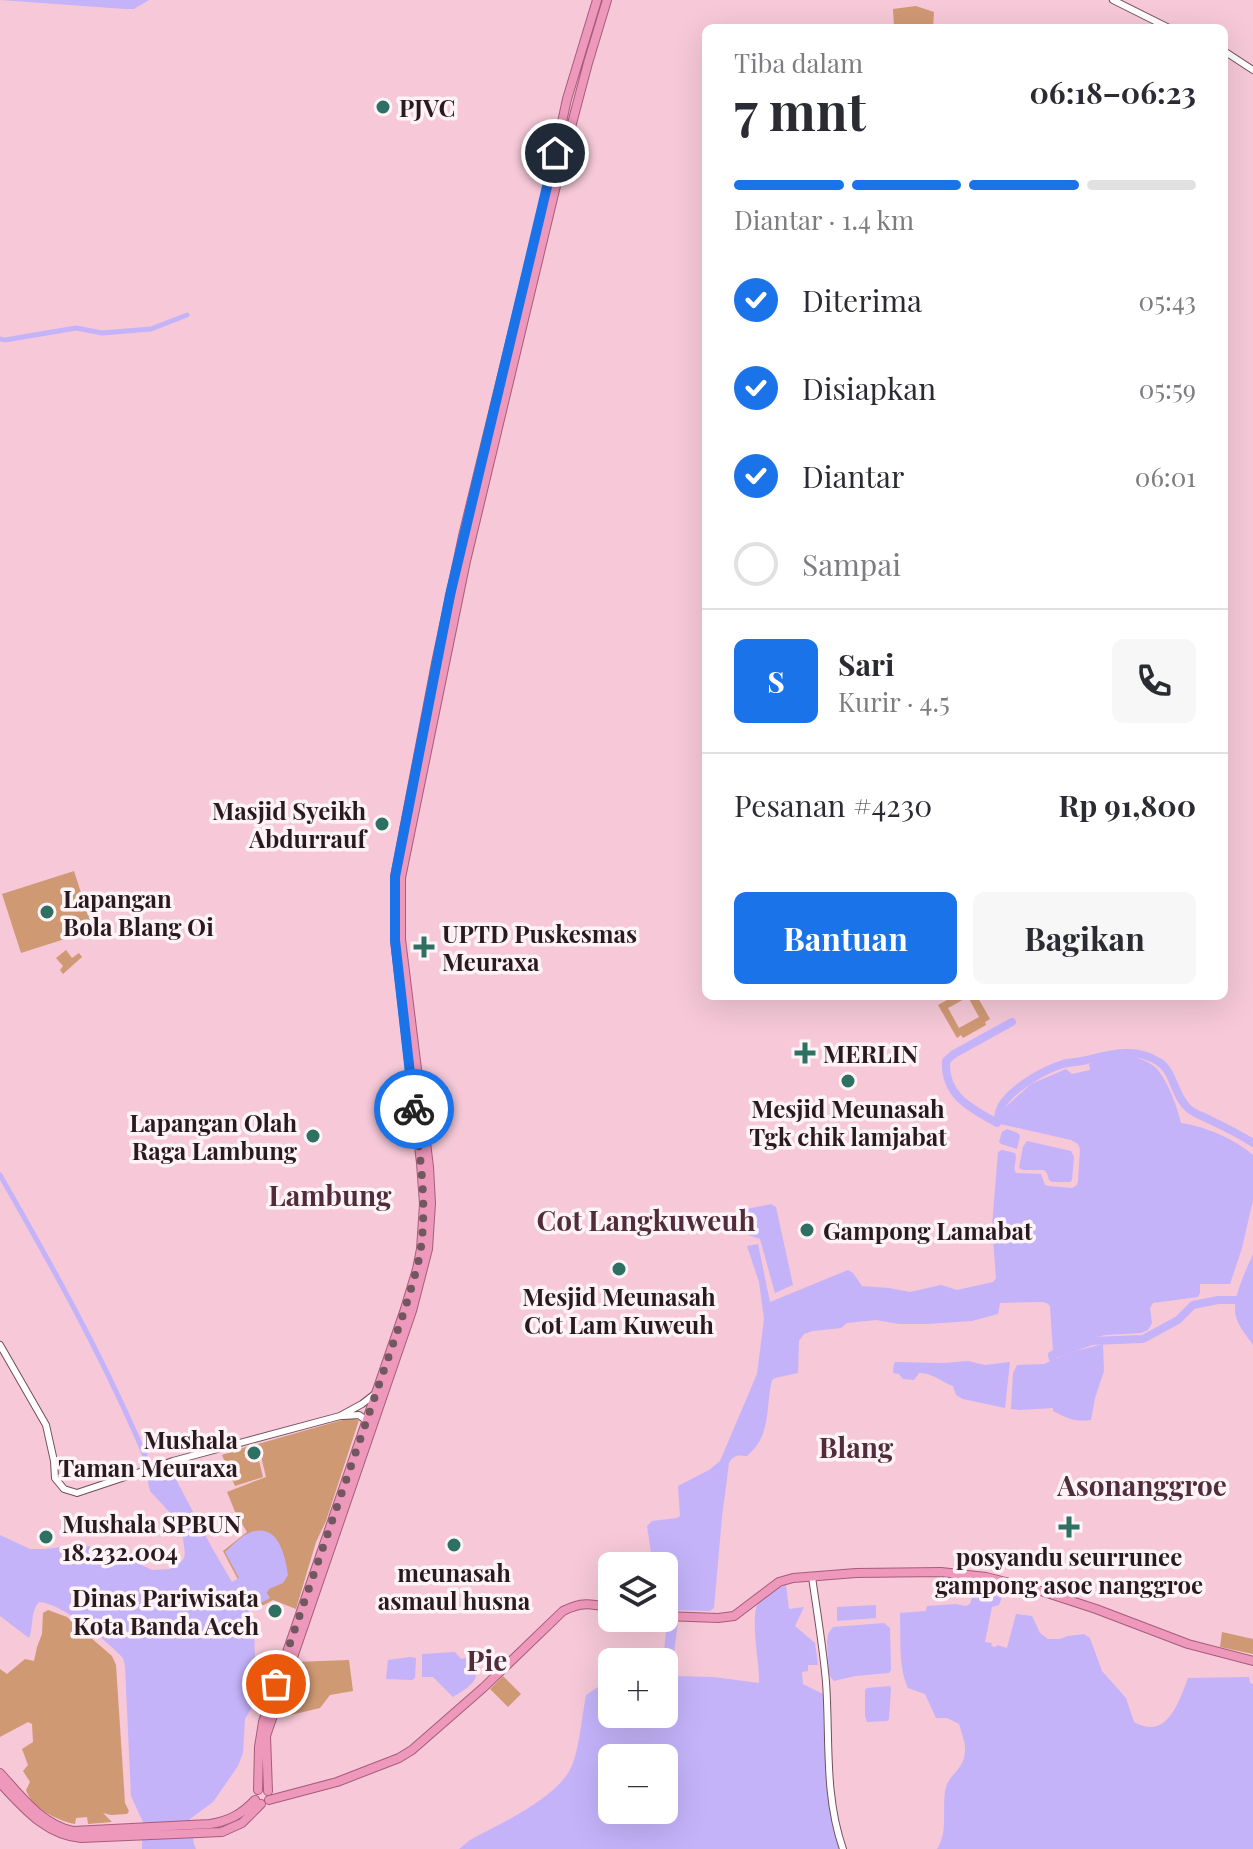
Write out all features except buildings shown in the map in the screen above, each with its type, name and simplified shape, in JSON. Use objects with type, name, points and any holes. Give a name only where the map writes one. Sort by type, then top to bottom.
[{"type":"highway","points":[[262,1797],[265,1747],[270,1724],[412,1311],[428,1249],[431,1221],[429,1171],[401,939],[401,878],[466,561],[567,99],[597,0]]},
{"type":"highway","points":[[262,1797],[259,1747],[263,1722],[417,1269],[423,1221],[423,1174],[395,940],[395,877],[447,608],[574,113],[607,0]]},
{"type":"highway","points":[[678,1617],[734,1616],[779,1582],[793,1578],[926,1571],[986,1577],[1041,1591],[1188,1644],[1253,1661]]},
{"type":"highway","points":[[0,1783],[38,1821],[57,1833],[81,1838],[194,1829],[227,1820],[262,1797],[337,1782],[399,1758],[473,1696],[563,1611],[587,1603],[598,1605]]},
{"type":"highway","points":[[0,1773],[39,1814],[66,1829],[139,1832]]},
{"type":"street","points":[[1113,0],[1161,24]]},
{"type":"street","points":[[1228,54],[1253,70]]},
{"type":"street","points":[[0,1345],[46,1425],[55,1478],[64,1489],[77,1493],[150,1468],[340,1416],[359,1415],[367,1421]]},
{"type":"street","points":[[340,1416],[376,1393]]},
{"type":"street","points":[[812,1577],[826,1685],[833,1816],[843,1849]]},
{"type":"shaded area","points":[[0,0],[149,0],[134,9],[125,9]]},
{"type":"shaded area","points":[[916,6],[934,12],[933,24],[894,24],[893,9]]},
{"type":"shaded area","name":"Lapangan Bola Blang Oi","points":[[74,871],[93,930],[21,953],[2,894]]},
{"type":"shaded area","points":[[66,950],[72,958],[79,953],[82,957],[63,974],[60,970],[63,966],[56,958]]},
{"type":"shaded area","points":[[947,1000],[963,1000],[948,1008],[959,1028],[979,1017],[970,1000],[979,1000],[990,1019],[985,1022],[986,1025],[963,1038],[961,1035],[957,1038],[938,1005]]},
{"type":"shaded area","points":[[1117,1054],[1150,1063],[1165,1081],[1181,1123],[1219,1134],[1253,1155],[1253,1200],[1230,1284],[1200,1284],[1198,1297],[1153,1303],[1150,1308],[1152,1323],[1148,1330],[1141,1333],[1091,1338],[1053,1352],[1050,1306],[1042,1302],[1000,1303],[998,1314],[972,1321],[899,1324],[876,1320],[847,1323],[841,1328],[804,1334],[799,1341],[798,1373],[772,1380],[764,1430],[755,1448],[747,1456],[736,1456],[729,1463],[714,1608],[710,1611],[678,1610],[678,1552],[651,1552],[647,1526],[652,1521],[680,1516],[678,1486],[720,1461],[757,1374],[764,1319],[759,1282],[747,1246],[758,1244],[770,1302],[848,1270],[862,1286],[910,1292],[941,1285],[957,1290],[993,1282],[996,1278],[992,1226],[998,1152],[1015,1153],[1016,1173],[1041,1174],[1045,1185],[1072,1188],[1078,1181],[1080,1149],[1071,1140],[1000,1124],[1000,1112],[1031,1084],[1066,1069],[1072,1074],[1090,1070],[1089,1064]]},
{"type":"shaded area","points":[[1007,1129],[1020,1136],[1017,1149],[999,1142],[1002,1132]]},
{"type":"shaded area","points":[[1027,1141],[1071,1151],[1074,1157],[1072,1180],[1052,1182],[1044,1170],[1019,1168]]},
{"type":"shaded area","points":[[771,1204],[776,1207],[793,1285],[775,1293],[760,1239],[748,1235],[747,1209]]},
{"type":"shaded area","points":[[1253,1254],[1253,1345],[1239,1324],[1235,1310],[1240,1285]]},
{"type":"shaded area","points":[[1103,1344],[1104,1371],[1091,1420],[1072,1419],[1053,1411],[1053,1408],[1011,1409],[1013,1373],[1017,1365],[1044,1364],[1068,1353]]},
{"type":"shaded area","points":[[968,1361],[985,1365],[1010,1362],[1005,1408],[963,1399],[956,1395],[953,1386],[928,1374],[919,1373],[914,1380],[903,1379],[893,1373],[896,1362]]},
{"type":"shaded area","points":[[349,1418],[359,1420],[296,1609],[273,1600],[254,1610],[223,1551],[247,1532],[227,1492],[266,1477],[258,1444]]},
{"type":"shaded area","points":[[255,1444],[263,1477],[235,1486],[222,1455]]},
{"type":"shaded area","points":[[169,1466],[232,1582],[239,1578],[225,1552],[242,1537],[256,1531],[271,1534],[277,1540],[288,1575],[283,1583],[269,1589],[267,1593],[270,1598],[254,1607],[246,1588],[239,1588],[254,1620],[255,1661],[251,1662],[251,1678],[256,1680],[256,1701],[245,1719],[243,1753],[238,1766],[213,1802],[190,1819],[196,1849],[142,1849],[143,1822],[131,1796],[123,1658],[84,1624],[49,1604],[39,1602],[36,1606],[29,1638],[0,1616],[0,1535],[30,1549],[80,1545],[113,1551],[152,1570],[170,1569],[183,1560],[183,1538],[178,1524],[150,1491],[148,1483],[152,1471]]},
{"type":"shaded area","points":[[977,1582],[1005,1589],[999,1605],[992,1607],[985,1642],[1007,1648],[1016,1614],[1032,1616],[1040,1633],[1048,1639],[1084,1634],[1090,1638],[1102,1671],[1126,1698],[1134,1722],[1145,1727],[1155,1727],[1170,1716],[1188,1678],[1249,1677],[1253,1684],[1253,1849],[937,1849],[943,1835],[946,1787],[963,1761],[965,1745],[959,1724],[947,1718],[936,1718],[925,1694],[908,1688],[901,1661],[900,1613],[926,1611],[927,1606],[966,1606],[970,1604]]},
{"type":"shaded area","points":[[786,1585],[789,1609],[804,1607],[795,1626],[815,1643],[818,1665],[808,1665],[808,1671],[802,1672],[803,1684],[823,1694],[828,1792],[839,1849],[459,1849],[529,1808],[556,1787],[573,1763],[586,1695],[598,1687],[598,1728],[678,1728],[678,1676],[759,1683],[756,1608],[764,1595]]},
{"type":"shaded area","points":[[876,1605],[876,1618],[837,1621],[837,1607]]},
{"type":"shaded area","points":[[48,1610],[67,1617],[112,1656],[116,1665],[125,1803],[129,1811],[127,1814],[103,1813],[112,1822],[88,1824],[87,1817],[76,1818],[75,1824],[60,1820],[39,1808],[26,1790],[30,1782],[23,1771],[28,1765],[22,1749],[33,1742],[32,1724],[28,1722],[0,1737],[0,1669],[7,1674],[25,1659],[34,1661],[42,1634],[43,1613]]},
{"type":"shaded area","points":[[884,1623],[890,1628],[889,1673],[834,1681],[829,1675],[827,1642],[833,1627]]},
{"type":"shaded area","points":[[666,1632],[677,1632],[675,1648],[664,1648]]},
{"type":"shaded area","points":[[1222,1632],[1253,1639],[1253,1654],[1220,1647]]},
{"type":"shaded area","points":[[455,1652],[461,1659],[470,1657],[476,1676],[470,1685],[453,1697],[433,1677],[422,1677],[422,1654]]},
{"type":"shaded area","points":[[416,1658],[415,1678],[386,1679],[388,1660]]},
{"type":"shaded area","points":[[349,1660],[353,1691],[330,1695],[320,1708],[274,1719],[295,1662]]},
{"type":"shaded area","points":[[503,1676],[521,1694],[508,1707],[490,1689]]},
{"type":"shaded area","points":[[890,1686],[889,1719],[867,1722],[865,1690]]},
{"type":"waterway","points":[[0,339],[76,328],[102,333],[151,329],[187,315]]},
{"type":"waterway","points":[[1012,1022],[946,1061],[949,1083],[954,1092],[969,1106],[997,1123],[1002,1105],[1029,1080],[1066,1063],[1132,1053],[1150,1057],[1164,1066],[1183,1103],[1190,1110],[1253,1143]]},
{"type":"waterway","points":[[0,1175],[99,1357],[151,1470]]},
{"type":"waterway","points":[[1053,1359],[1052,1355],[1092,1341],[1143,1339],[1178,1320],[1193,1305],[1236,1300]]},
{"type":"way so far","points":[[276,1684],[417,1269],[424,1204],[414,1109]]},
{"type":"place","name":"PJVC","points":[[383,107]]},
{"type":"place","name":"Masjid Syeikh Abdurrauf","points":[[382,824]]},
{"type":"place","name":"Lapangan Bola Blang Oi","points":[[47,912]]},
{"type":"place","name":"UPTD Puskesmas Meuraxa","points":[[424,947]]},
{"type":"place","name":"MERLIN","points":[[805,1053]]},
{"type":"place","name":"Mesjid Meunasah Tgk chik lamjabat","points":[[848,1081]]},
{"type":"place","name":"Lapangan Olah Raga Lambung","points":[[313,1136]]},
{"type":"place","name":"Gampong Lamabat","points":[[807,1230]]},
{"type":"place","name":"Mesjid Meunasah Cot Lam Kuweuh","points":[[619,1269]]},
{"type":"place","name":"Mushala Taman Meuraxa","points":[[254,1453]]},
{"type":"place","name":"posyandu seurrunee gampong asoe nanggroe","points":[[1069,1527]]},
{"type":"place","name":"Mushala SPBUN 18.232.004","points":[[46,1537]]},
{"type":"place","name":"meunasah asmaul husna","points":[[454,1545]]},
{"type":"place","name":"Dinas Pariwisata Kota Banda Aceh","points":[[275,1611]]},
{"type":"district","name":"Lambung","points":[[330,1194]]},
{"type":"district","name":"Cot Langkuweuh","points":[[646,1219]]},
{"type":"district","name":"Blang","points":[[856,1446]]},
{"type":"district","name":"Asonanggroe","points":[[1142,1484]]},
{"type":"district","name":"Pie","points":[[487,1659]]},
{"type":"route","points":[[414,1109],[395,940],[395,877],[450,595],[555,153]]}]
